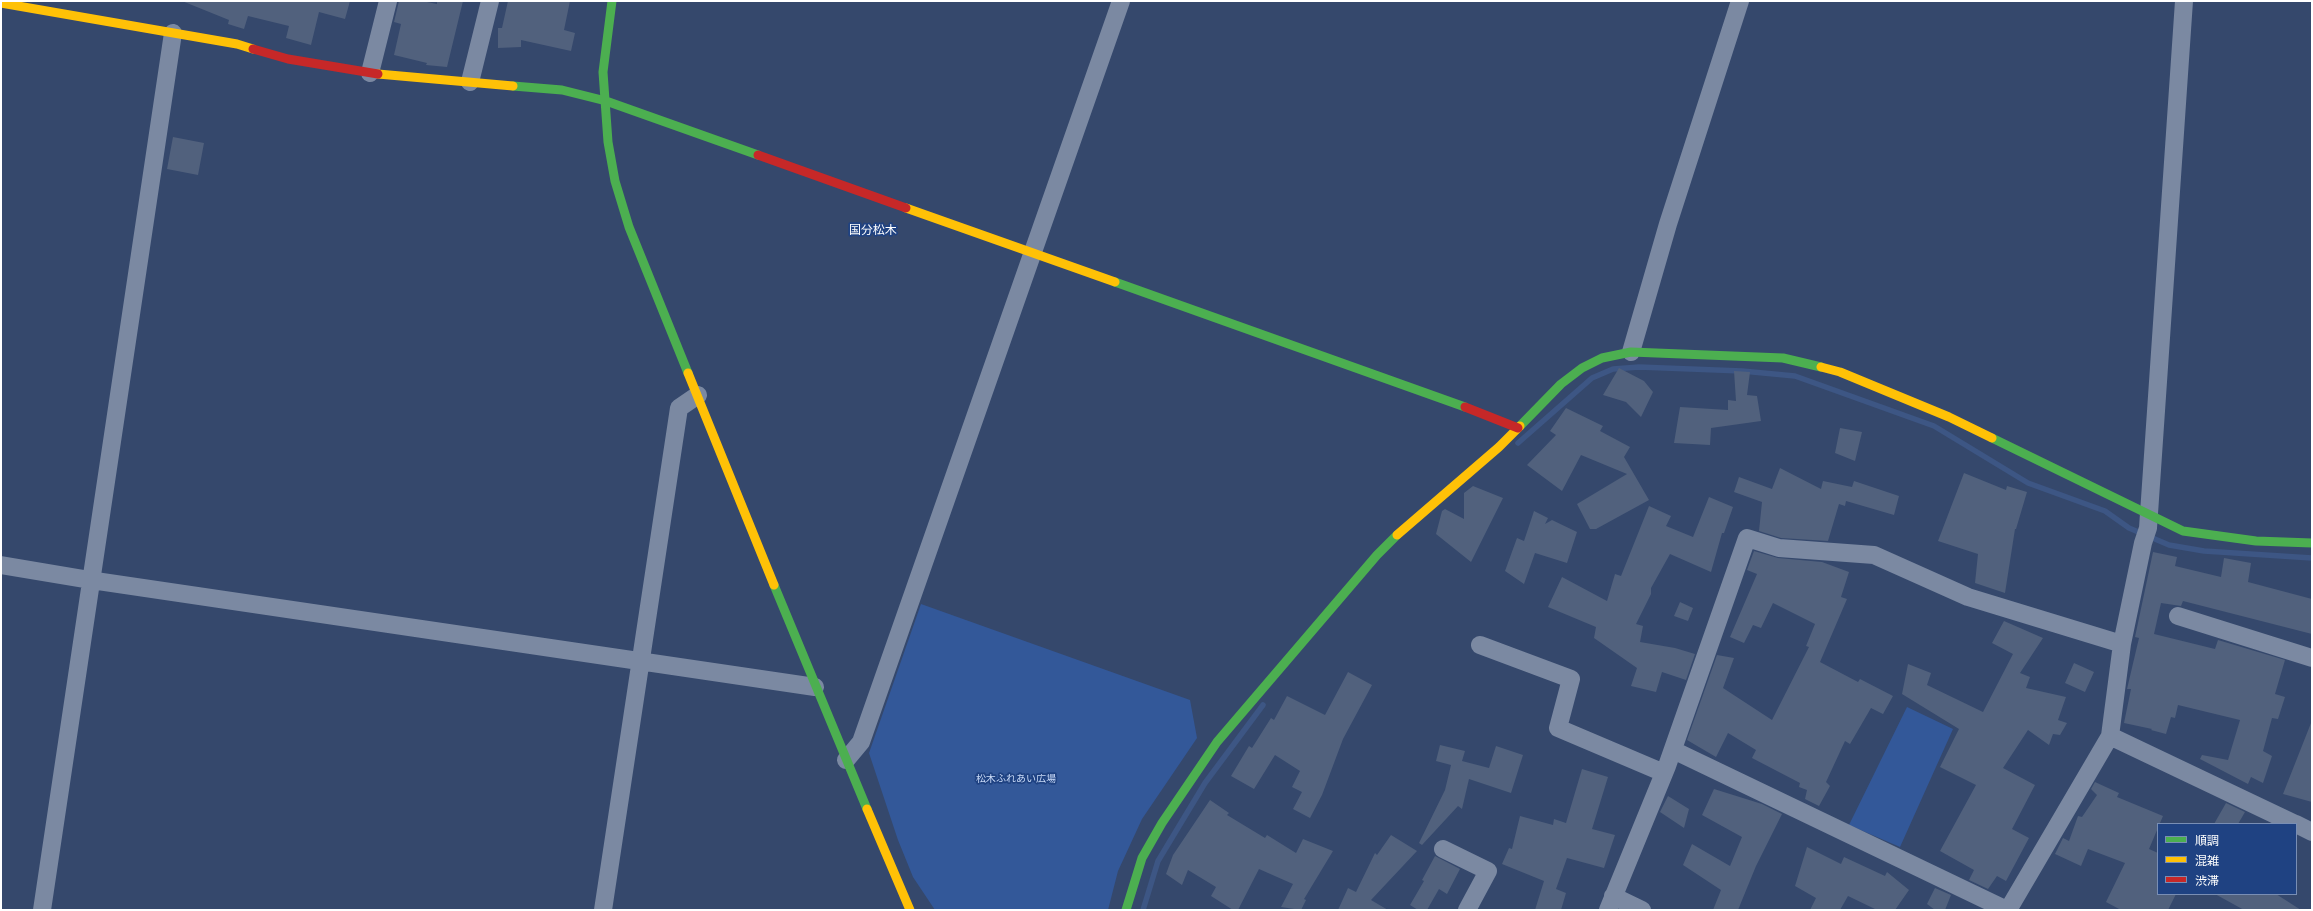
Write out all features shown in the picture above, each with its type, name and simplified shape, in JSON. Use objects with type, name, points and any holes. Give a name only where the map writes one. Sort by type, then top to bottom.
[{"type":"street","points":[[370,74],[388,1]]},
{"type":"street","points":[[470,82],[490,1]]},
{"type":"street","points":[[612,1],[603,72],[609,150],[615,181],[629,227],[815,687],[910,910]]},
{"type":"street","points":[[846,760],[860,742],[1121,1]]},
{"type":"street","points":[[1630,352],[1668,224],[1740,1]]},
{"type":"street","points":[[1673,750],[2008,910],[2110,736],[2122,644],[2146,528],[2184,1]]},
{"type":"street","points":[[1,3],[56,7],[160,29],[172,33],[237,44],[288,59],[370,74],[562,90],[606,101],[1482,413],[1518,428]]},
{"type":"street","points":[[42,910],[172,33]]},
{"type":"street","points":[[1126,910],[1142,858],[1162,823],[1217,742],[1377,555],[1406,526],[1499,447],[1562,384],[1582,368],[1602,358],[1630,352],[1783,358],[1840,372],[1949,417],[2146,528],[2183,531],[2221,538],[2312,543]]},
{"type":"street","points":[[603,910],[642,662],[679,408],[698,395]]},
{"type":"street","points":[[1642,910],[1610,903],[1673,750],[1747,538],[1779,548],[1874,555],[1968,596],[2122,644]]},
{"type":"street","points":[[1,565],[90,580],[815,687]]},
{"type":"street","points":[[2178,616],[2312,658]]},
{"type":"street","points":[[1480,644],[1571,679],[1558,728],[1664,773]]},
{"type":"street","points":[[2110,736],[2294,823]]},
{"type":"street","points":[[2297,824],[2312,832]]},
{"type":"street","points":[[1443,849],[1488,871],[1467,910]]},
{"type":"green space","name":"松木ふれあい広場","points":[[921,604],[1190,700],[1197,738],[1142,819],[1118,871],[1108,910],[935,910],[913,877],[898,840],[869,753]]},
{"type":"green space","points":[[1907,707],[1953,729],[1900,847],[1849,825]]},
{"type":"building","points":[[182,1],[350,1],[345,19],[319,12],[311,45],[286,38],[289,26],[248,16],[244,29],[228,24],[229,20]]},
{"type":"building","points":[[399,1],[422,1],[437,4],[437,1],[463,1],[447,67],[426,65],[427,63],[394,55],[401,24],[394,22]]},
{"type":"building","points":[[508,1],[570,1],[564,30],[575,33],[571,51],[521,40],[521,47],[498,48],[498,28],[502,28]]},
{"type":"building","points":[[173,137],[204,143],[198,175],[167,169]]},
{"type":"building","points":[[1619,368],[1644,381],[1653,392],[1641,417],[1626,402],[1603,395]]},
{"type":"building","points":[[1734,371],[1750,372],[1747,395],[1757,396],[1761,421],[1711,428],[1710,445],[1674,443],[1680,407],[1728,410],[1728,400],[1736,401]]},
{"type":"building","points":[[1566,408],[1603,426],[1600,431],[1630,447],[1624,457],[1649,500],[1596,529],[1590,529],[1577,504],[1627,474],[1581,455],[1562,491],[1527,465],[1556,435],[1550,431]]},
{"type":"building","points":[[1840,428],[1862,432],[1855,461],[1835,453]]},
{"type":"building","points":[[1780,468],[1821,489],[1823,481],[1852,487],[1854,481],[1899,496],[1894,515],[1846,501],[1845,506],[1839,504],[1828,541],[1781,538],[1759,531],[1762,502],[1734,492],[1739,477],[1772,489]]},
{"type":"building","points":[[1964,473],[2006,490],[2007,486],[2027,492],[2015,529],[2005,593],[1975,583],[1978,554],[1938,541]]},
{"type":"building","points":[[1473,486],[1503,498],[1471,562],[1436,534],[1442,511],[1445,509],[1464,519],[1464,493]]},
{"type":"building","points":[[1709,497],[1733,507],[1724,533],[1722,533],[1711,572],[1670,554],[1651,588],[1651,594],[1636,624],[1643,626],[1640,642],[1675,648],[1695,654],[1686,680],[1662,672],[1656,692],[1631,686],[1637,668],[1594,638],[1596,627],[1548,607],[1562,577],[1607,601],[1615,574],[1621,576],[1649,506],[1671,516],[1666,526],[1693,537]]},
{"type":"building","points":[[1534,511],[1548,518],[1545,524],[1552,520],[1577,532],[1567,563],[1535,553],[1524,584],[1505,571],[1517,538],[1524,541]]},
{"type":"building","points":[[1754,551],[1778,558],[1822,562],[1849,572],[1841,597],[1847,599],[1820,662],[1858,682],[1860,679],[1893,696],[1883,714],[1871,708],[1850,744],[1845,741],[1826,782],[1830,786],[1819,806],[1805,799],[1807,790],[1799,787],[1800,783],[1752,758],[1756,750],[1728,733],[1716,757],[1687,740],[1717,655],[1734,658],[1723,688],[1772,720],[1809,647],[1806,646],[1815,624],[1773,603],[1761,628],[1753,625],[1744,643],[1730,637],[1757,574],[1747,570]]},
{"type":"building","points":[[2153,552],[2177,557],[2175,566],[2221,577],[2224,558],[2251,563],[2248,582],[2312,599],[2312,634],[2183,601],[2181,606],[2161,603],[2154,634],[2215,649],[2218,640],[2285,660],[2275,694],[2285,697],[2278,719],[2272,718],[2263,751],[2272,756],[2263,783],[2251,777],[2248,784],[2200,759],[2202,755],[2228,760],[2240,720],[2178,705],[2175,718],[2171,717],[2166,734],[2151,730],[2152,729],[2124,723],[2131,689],[2127,689],[2139,638],[2135,637]]},
{"type":"building","points":[[1680,602],[1693,608],[1688,621],[1674,616]]},
{"type":"building","points":[[2004,621],[2043,638],[2020,673],[2030,677],[2026,688],[2066,697],[2058,720],[2067,723],[2060,735],[2053,734],[2049,745],[2028,730],[2003,768],[2035,785],[2012,829],[2029,838],[2006,881],[1997,876],[1988,889],[1969,880],[1974,870],[1940,851],[1976,785],[1940,767],[1959,729],[1902,694],[1908,664],[1931,673],[1927,685],[1983,712],[2013,654],[1992,643]]},
{"type":"building","points":[[2074,663],[2094,672],[2085,692],[2065,683]]},
{"type":"building","points":[[1348,672],[1372,685],[1343,739],[1322,795],[1310,818],[1293,809],[1302,792],[1292,787],[1300,771],[1275,755],[1254,789],[1231,776],[1249,746],[1252,748],[1271,718],[1274,720],[1287,696],[1325,715]]},
{"type":"building","points":[[2311,723],[2312,724],[2312,802],[2283,794]]},
{"type":"building","points":[[1440,745],[1465,751],[1462,761],[1489,768],[1496,746],[1523,755],[1511,793],[1469,779],[1462,809],[1458,806],[1422,845],[1419,843],[1445,790],[1451,765],[1436,761]]},
{"type":"building","points":[[1582,769],[1608,777],[1592,829],[1615,835],[1604,868],[1567,858],[1556,889],[1566,893],[1561,910],[1535,910],[1544,881],[1502,864],[1509,848],[1512,849],[1520,816],[1553,825],[1554,819],[1566,823]]},
{"type":"building","points":[[2095,782],[2119,793],[2117,797],[2163,816],[2160,823],[2157,823],[2157,830],[2149,849],[2157,853],[2157,895],[2176,895],[2168,910],[2121,910],[2106,902],[2125,863],[2088,849],[2081,866],[2055,854],[2063,838],[2069,841],[2078,816],[2082,817],[2097,795],[2091,789]]},
{"type":"building","points":[[1714,789],[1762,804],[1782,814],[1756,866],[1738,910],[1713,910],[1721,890],[1683,865],[1692,844],[1730,866],[1742,837],[1702,815]]},
{"type":"building","points":[[1668,796],[1689,809],[1684,828],[1660,812]]},
{"type":"building","points":[[1210,800],[1229,813],[1227,815],[1265,838],[1267,835],[1296,853],[1303,839],[1333,851],[1304,899],[1306,900],[1301,910],[1281,907],[1293,884],[1259,869],[1238,910],[1233,910],[1211,896],[1216,887],[1188,870],[1182,885],[1166,874],[1173,855]]},
{"type":"building","points":[[2226,803],[2245,812],[2239,823],[2215,823]]},
{"type":"building","points":[[1391,835],[1417,851],[1371,900],[1388,910],[1338,910],[1348,888],[1356,892],[1375,853],[1377,855]]},
{"type":"building","points":[[1807,847],[1841,864],[1844,857],[1885,876],[1887,872],[1909,890],[1895,910],[1877,910],[1848,896],[1840,910],[1810,910],[1816,898],[1795,886]]},
{"type":"building","points":[[1435,856],[1460,869],[1447,894],[1439,889],[1427,910],[1418,910],[1410,905],[1424,881],[1422,880]]},
{"type":"building","points":[[1935,888],[1951,895],[1945,910],[1935,910],[1927,904]]},
{"type":"building","points":[[2217,895],[2278,895],[2301,910],[2244,910]]},
{"type":"waterway","points":[[1518,443],[1592,378],[1613,369],[1639,367],[1742,371],[1795,376],[1934,426],[2028,483],[2105,511],[2129,528],[2169,545],[2204,551],[2312,558]]},
{"type":"waterway","points":[[1143,910],[1158,861],[1205,783],[1263,705]]},
{"type":"traffic: fast","points":[[612,1],[603,72],[608,142],[615,181],[629,227],[688,373]]},
{"type":"traffic: fast","points":[[513,86],[562,90],[606,101],[758,155]]},
{"type":"traffic: fast","points":[[1115,282],[1465,407]]},
{"type":"traffic: fast","points":[[1520,426],[1561,384],[1582,368],[1602,358],[1631,352],[1783,358],[1821,367]]},
{"type":"traffic: fast","points":[[1992,438],[2183,531],[2256,541],[2312,543]]},
{"type":"traffic: fast","points":[[1126,910],[1142,858],[1162,823],[1217,742],[1377,555],[1397,535]]},
{"type":"traffic: fast","points":[[774,585],[867,809]]},
{"type":"traffic: slow","points":[[1,3],[237,44],[253,49]]},
{"type":"traffic: slow","points":[[378,74],[513,86]]},
{"type":"traffic: slow","points":[[906,208],[1115,282]]},
{"type":"traffic: slow","points":[[1821,367],[1840,372],[1949,417],[1992,438]]},
{"type":"traffic: slow","points":[[688,373],[774,585]]},
{"type":"traffic: slow","points":[[1397,535],[1499,447],[1520,426]]},
{"type":"traffic: slow","points":[[867,809],[910,910]]},
{"type":"traffic: jam","points":[[253,49],[288,59],[378,74]]},
{"type":"traffic: jam","points":[[758,155],[906,208]]},
{"type":"traffic: jam","points":[[1465,407],[1518,428]]},
{"type":"district","name":"国分松木","points":[[873,230]]}]
